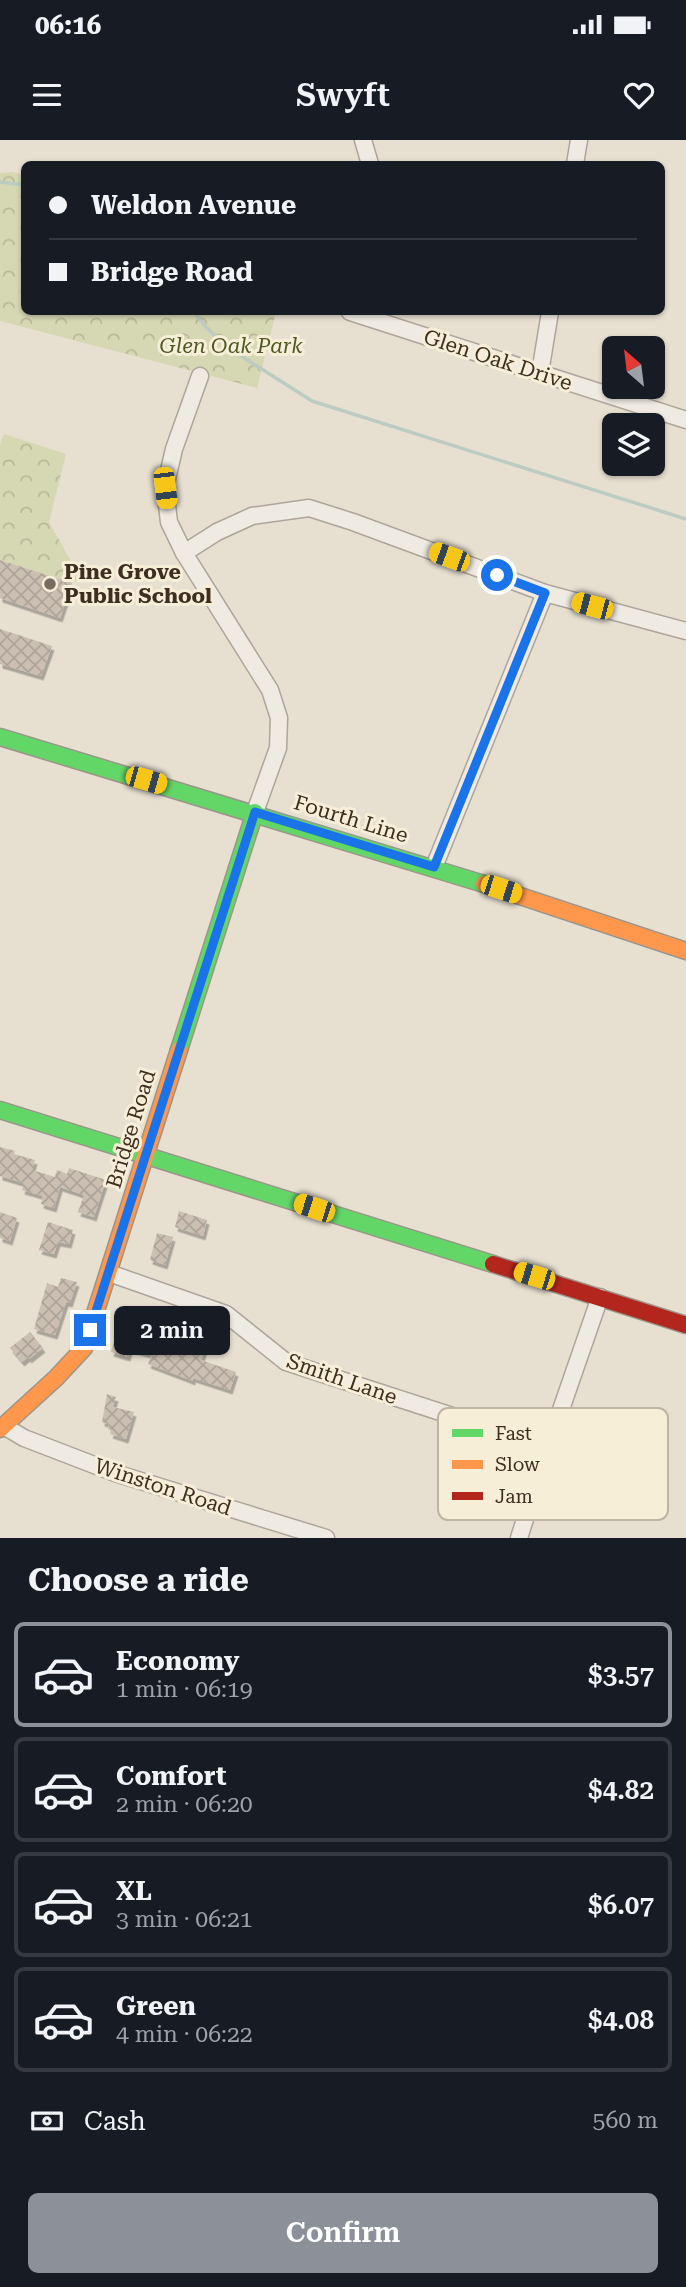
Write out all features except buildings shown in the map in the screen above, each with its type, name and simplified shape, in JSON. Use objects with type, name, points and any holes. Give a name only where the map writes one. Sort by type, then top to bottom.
[{"type":"street","points":[[362,140],[369,161]]},
{"type":"street","points":[[576,161],[579,140]]},
{"type":"street","name":"Glen Oak Drive","points":[[371,315],[686,420]]},
{"type":"street","points":[[540,373],[550,315]]},
{"type":"street","points":[[200,376],[174,449],[165,488],[169,522],[184,553],[270,690],[279,718],[278,748],[255,812]]},
{"type":"street","points":[[184,553],[217,532],[252,516],[309,508],[545,593],[686,631]]},
{"type":"street","points":[[434,867],[545,593]]},
{"type":"street","name":"Fourth Line","points":[[0,737],[434,867],[686,951]]},
{"type":"street","name":"Bridge Road","points":[[2,1427],[56,1378],[84,1348],[255,812]]},
{"type":"street","points":[[0,1110],[145,1153],[686,1325]]},
{"type":"street","name":"Smith Lane","points":[[109,1273],[226,1314],[286,1362],[438,1411]]},
{"type":"street","points":[[562,1408],[600,1297]]},
{"type":"street","name":"Winston Road","points":[[2,1427],[115,1473],[326,1538]]},
{"type":"street","points":[[519,1538],[525,1520]]},
{"type":"green space","name":"Glen Oak Park","points":[[0,173],[21,174],[21,315],[275,315],[257,388],[0,321]]},
{"type":"green space","points":[[4,434],[66,454],[49,522],[81,579],[72,583],[0,560],[0,445]]},
{"type":"waterway","points":[[0,182],[21,185]]},
{"type":"waterway","points":[[196,315],[227,347],[312,401],[686,519]]},
{"type":"traffic: fast","points":[[0,737],[484,884]]},
{"type":"traffic: fast","points":[[179,1050],[255,812]]},
{"type":"traffic: fast","points":[[0,1110],[493,1264]]},
{"type":"traffic: slow","points":[[484,884],[686,951]]},
{"type":"traffic: slow","points":[[0,1429],[56,1378],[84,1348],[179,1050]]},
{"type":"traffic: jam","points":[[493,1264],[686,1325]]},
{"type":"place","name":"Pine Grove Public School","points":[[50,584]]},
{"type":"route","points":[[90,1330],[255,812],[434,867],[545,593],[497,575]]}]
